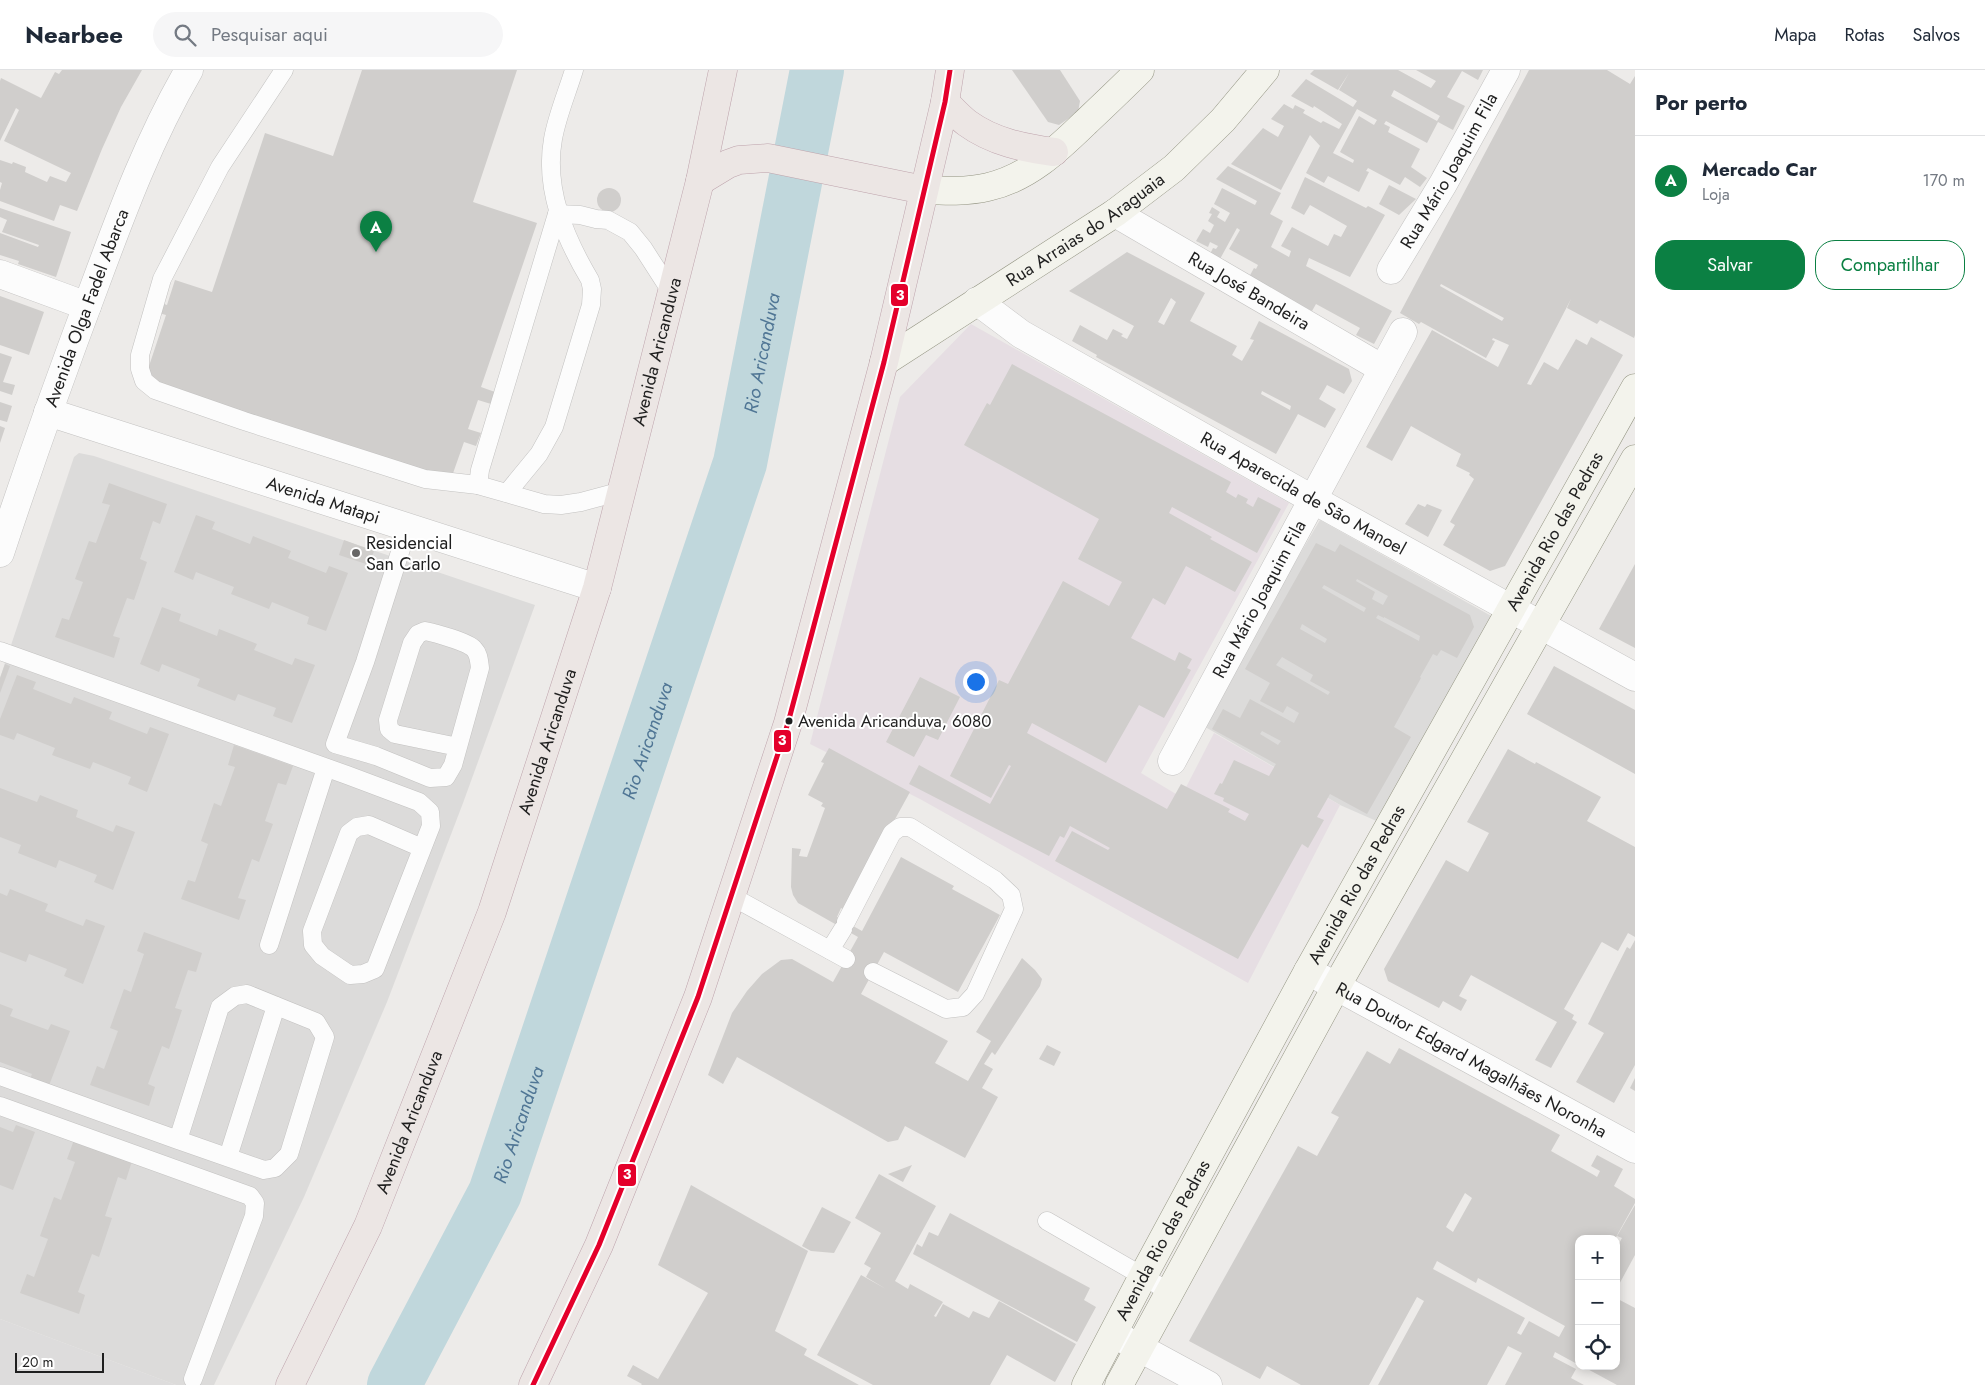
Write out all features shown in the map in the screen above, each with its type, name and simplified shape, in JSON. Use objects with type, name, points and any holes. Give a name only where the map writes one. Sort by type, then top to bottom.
[{"type":"highway","name":"Avenida Aricanduva","points":[[290,1385],[368,1226],[492,912],[597,588],[700,181],[723,70]]},
{"type":"highway","points":[[533,1385],[599,1245],[698,997],[788,723],[884,362],[945,102],[950,70]]},
{"type":"highway","points":[[945,102],[968,124],[998,140],[1027,148],[1054,152]]},
{"type":"highway","points":[[700,181],[728,164],[739,160],[768,158],[924,190]]},
{"type":"main road","points":[[924,190],[956,191],[988,188],[1019,176],[1054,152],[1140,70]]},
{"type":"main road","name":"Rua Arraias do Araguaia","points":[[884,362],[1115,213],[1174,168],[1223,120],[1265,70]]},
{"type":"main road","name":"Avenida Rio das Pedras","points":[[1086,1385],[1308,971],[1635,388]]},
{"type":"main road","name":"Avenida Rio das Pedras","points":[[1119,1385],[1336,987],[1635,460]]},
{"type":"street","name":"Avenida Olga Fadel Abarca","points":[[0,554],[48,412],[133,185],[169,104],[189,70]]},
{"type":"street","name":"Rua Mário Joaquim Fila","points":[[1391,270],[1447,176],[1506,70]]},
{"type":"street","name":"Rua José Bandeira","points":[[1115,213],[1383,369]]},
{"type":"street","points":[[0,274],[87,306]]},
{"type":"street","name":"Rua Aparecida de São Manoel","points":[[977,301],[1020,334],[1312,499],[1635,677]]},
{"type":"street","name":"Rua Mário Joaquim Fila","points":[[1172,761],[1403,332]]},
{"type":"street","name":"Avenida Matapi","points":[[48,412],[597,588]]},
{"type":"street","name":"Rua Doutor Edgard Magalhães Noronha","points":[[1308,971],[1635,1149]]},
{"type":"street","points":[[1114,1334],[1208,1385]]},
{"type":"lane","points":[[284,70],[220,167],[162,279],[140,355],[140,369],[144,381],[155,390],[425,479],[478,485],[544,504],[561,505],[581,502],[622,490]]},
{"type":"lane","points":[[507,493],[539,454],[554,426],[591,305],[592,289],[590,280],[557,214],[551,174],[553,140],[574,70]]},
{"type":"lane","points":[[478,485],[480,470],[557,214]]},
{"type":"lane","points":[[557,214],[580,215],[608,220],[630,232],[643,248],[672,293]]},
{"type":"lane","points":[[408,527],[365,662],[335,744],[376,756],[430,778],[446,777],[453,765],[480,668],[478,654],[473,647],[425,631],[418,634],[412,643],[388,720],[389,729],[395,734],[458,747]]},
{"type":"lane","points":[[0,651],[419,802],[430,812],[431,826],[375,969],[364,974],[350,975],[322,956],[313,945],[312,931],[349,833],[357,827],[369,825],[422,848]]},
{"type":"lane","points":[[269,945],[326,768]]},
{"type":"lane","points":[[830,950],[845,926],[892,833],[900,827],[910,827],[995,880],[1011,894],[1014,909],[975,994],[963,1007],[946,1009],[873,972]]},
{"type":"lane","points":[[731,896],[846,959]]},
{"type":"lane","points":[[0,1076],[178,1140],[264,1170],[275,1168],[289,1154],[325,1037],[316,1022],[247,994],[235,996],[220,1007],[178,1140]]},
{"type":"lane","points":[[228,1157],[276,1006]]},
{"type":"lane","points":[[0,1106],[250,1196],[255,1203],[254,1216],[193,1379]]},
{"type":"lane","points":[[1047,1222],[1142,1278],[1170,1292]]},
{"type":"shaded area","points":[[971,324],[1289,503],[1141,773],[1181,797],[1214,733],[1340,805],[1248,983],[920,799],[810,744],[900,397]]},
{"type":"shaded area","points":[[79,453],[94,456],[535,605],[463,803],[387,1002],[304,1197],[214,1385],[176,1385],[0,1319],[0,678],[74,457]]},
{"type":"shaded area","points":[[1320,520],[1493,617],[1381,823],[1340,805],[1200,724]]},
{"type":"shaded area","points":[[0,1319],[176,1385],[0,1385]]},
{"type":"building","points":[[62,70],[142,70],[121,107],[77,211],[60,205],[54,221],[0,201],[2,183],[0,182],[0,160],[26,167],[25,172],[47,182],[50,176],[66,182],[71,173],[4,141],[19,110],[16,108],[0,141],[0,81],[1,78],[41,98],[55,72],[59,74]]},
{"type":"building","points":[[362,70],[517,70],[473,202],[537,223],[481,387],[495,392],[491,404],[478,400],[468,429],[481,433],[476,446],[464,442],[451,479],[179,391],[180,389],[145,378],[166,315],[155,312],[158,302],[167,305],[175,280],[212,292],[265,133],[333,156]]},
{"type":"building","points":[[1012,70],[1060,70],[1080,101],[1078,112],[1059,125],[1048,122]]},
{"type":"building","points":[[1314,70],[1398,70],[1431,88],[1436,81],[1416,70],[1483,70],[1478,80],[1462,71],[1447,97],[1465,106],[1453,130],[1438,122],[1427,143],[1386,121],[1384,124],[1390,127],[1388,132],[1420,149],[1411,167],[1427,178],[1420,187],[1405,177],[1400,185],[1368,168],[1366,171],[1369,172],[1359,192],[1328,176],[1324,183],[1306,173],[1321,147],[1310,135],[1281,190],[1231,164],[1263,128],[1278,137],[1284,126],[1271,119],[1284,104],[1293,109],[1295,105],[1305,110],[1303,113],[1321,123],[1323,121],[1339,129],[1342,124],[1314,106],[1313,108],[1291,96],[1306,79],[1353,107],[1357,101],[1339,90],[1349,73],[1338,90],[1310,74]],"holes":[[[1394,90],[1440,116],[1437,121],[1391,96]],[[1357,109],[1377,120],[1374,125],[1359,116],[1340,152],[1354,160],[1353,163],[1333,153]]]},
{"type":"building","points":[[1529,70],[1607,70],[1630,84],[1635,76],[1635,335],[1634,338],[1600,320],[1597,324],[1567,308],[1571,299],[1527,384],[1531,385],[1544,362],[1558,370],[1576,339],[1587,345],[1591,337],[1623,355],[1505,566],[1490,571],[1443,545],[1455,525],[1450,522],[1474,479],[1469,475],[1470,473],[1456,466],[1461,454],[1411,426],[1392,461],[1366,447],[1432,330],[1498,367],[1509,345],[1493,338],[1492,340],[1495,341],[1486,358],[1421,322],[1419,324],[1400,313]],"holes":[[[1441,284],[1504,318],[1502,321],[1440,286]]]},
{"type":"building","points":[[1228,166],[1281,193],[1270,214],[1283,221],[1271,247],[1289,257],[1291,251],[1281,246],[1292,227],[1328,246],[1334,234],[1341,237],[1347,226],[1310,205],[1304,215],[1291,208],[1305,177],[1366,208],[1368,206],[1385,215],[1350,277],[1309,258],[1306,266],[1392,311],[1374,344],[1356,335],[1360,328],[1316,304],[1312,311],[1249,277],[1258,265],[1229,249],[1240,230],[1237,228],[1220,259],[1210,254],[1213,248],[1216,249],[1218,246],[1210,242],[1208,247],[1196,241],[1203,229],[1210,233],[1214,225],[1208,221],[1212,214],[1209,213],[1212,207],[1220,212],[1217,217],[1225,222],[1230,213],[1214,204],[1222,188],[1255,205],[1257,201],[1216,179]]},
{"type":"building","points":[[1389,185],[1416,199],[1399,215],[1379,204]]},
{"type":"building","points":[[609,188],[617,192],[621,200],[617,208],[609,212],[601,208],[597,200],[601,192]]},
{"type":"building","points":[[0,208],[71,232],[56,277],[18,264],[19,261],[0,255],[0,233],[38,247],[39,245],[2,232],[7,220],[0,217]]},
{"type":"building","points":[[1127,252],[1205,293],[1190,321],[1237,346],[1232,355],[1242,361],[1254,340],[1250,339],[1259,321],[1349,369],[1352,381],[1344,394],[1327,385],[1319,399],[1336,409],[1325,428],[1298,414],[1276,454],[1096,357],[1097,355],[1072,341],[1080,325],[1107,340],[1113,329],[1123,334],[1121,336],[1127,339],[1134,326],[1069,291]],"holes":[[[1171,298],[1176,302],[1164,325],[1158,322]],[[1262,391],[1291,406],[1290,410],[1261,394]]]},
{"type":"building","points":[[0,296],[44,312],[29,355],[0,345]]},
{"type":"building","points":[[0,353],[12,357],[3,382],[15,385],[12,395],[0,391]]},
{"type":"building","points":[[1012,364],[1231,482],[1226,492],[1236,498],[1238,494],[1248,499],[1246,503],[1253,507],[1258,497],[1281,509],[1257,553],[1172,507],[1169,513],[1212,537],[1210,539],[1252,562],[1235,592],[1186,566],[1165,605],[1153,598],[1131,638],[1175,661],[1179,652],[1192,659],[1187,668],[1191,670],[1164,718],[1139,705],[1106,763],[1032,723],[1027,733],[1167,809],[1181,784],[1230,809],[1228,812],[1245,821],[1249,814],[1223,801],[1224,798],[1214,794],[1220,783],[1222,784],[1234,760],[1269,776],[1276,764],[1212,729],[1223,709],[1240,718],[1250,699],[1294,723],[1299,713],[1287,706],[1283,713],[1260,701],[1270,683],[1245,669],[1316,543],[1335,552],[1340,544],[1470,615],[1474,627],[1457,658],[1441,650],[1437,656],[1433,654],[1394,727],[1411,737],[1367,814],[1330,794],[1317,817],[1324,820],[1308,848],[1302,844],[1238,959],[1055,861],[1072,831],[1108,850],[1110,848],[1070,826],[1064,838],[1060,836],[1049,856],[909,784],[919,765],[990,804],[1011,766],[1009,765],[991,798],[950,776],[999,680],[1008,684],[1063,581],[1109,606],[1122,582],[1078,559],[1099,519],[964,445],[987,403],[990,405]],"holes":[[[1357,579],[1388,596],[1383,605],[1372,599],[1375,592],[1356,581]],[[1324,585],[1366,608],[1364,612],[1322,588]],[[1378,615],[1384,617],[1420,636],[1419,641],[1376,618]],[[1302,624],[1327,639],[1325,643],[1300,629]],[[1282,657],[1313,675],[1310,681],[1330,692],[1328,695],[1276,665]],[[1262,731],[1281,741],[1278,745],[1260,734]]]},
{"type":"building","points":[[0,402],[12,406],[7,422],[0,420]]},
{"type":"building","points":[[0,426],[5,428],[0,443]]},
{"type":"building","points":[[109,483],[167,504],[160,524],[153,521],[140,559],[147,562],[134,600],[127,598],[113,636],[120,638],[114,658],[55,637],[62,618],[69,620],[83,582],[75,579],[89,541],[96,543],[110,505],[102,503]]},
{"type":"building","points":[[1418,504],[1425,507],[1427,504],[1442,510],[1428,537],[1405,524]]},
{"type":"building","points":[[196,515],[215,522],[212,529],[250,544],[253,536],[291,551],[288,558],[326,573],[329,566],[348,573],[326,631],[307,624],[309,617],[272,602],[269,609],[231,594],[234,587],[196,572],[193,580],[174,572]]},
{"type":"building","name":"Residencial San Carlo","points":[[344,540],[374,551],[369,565],[339,555]]},
{"type":"building","points":[[1635,564],[1635,648],[1599,629]]},
{"type":"building","points":[[162,607],[181,614],[179,621],[217,636],[219,629],[257,644],[254,650],[292,665],[295,658],[315,665],[292,723],[273,716],[276,708],[238,694],[235,701],[197,686],[200,679],[162,664],[159,672],[140,664]]},
{"type":"building","points":[[5,664],[10,666],[0,693],[0,678]]},
{"type":"building","points":[[1554,666],[1635,710],[1635,774],[1527,714]]},
{"type":"building","points":[[17,675],[36,682],[33,689],[71,704],[74,697],[112,712],[109,719],[147,734],[150,727],[169,734],[147,792],[128,784],[131,777],[93,762],[90,769],[52,755],[55,748],[17,733],[14,740],[0,735],[0,719]]},
{"type":"building","points":[[920,677],[960,697],[938,740],[926,735],[914,757],[886,742]]},
{"type":"building","points":[[234,745],[293,766],[286,785],[278,783],[265,821],[273,824],[259,862],[252,859],[238,898],[246,900],[239,920],[181,899],[188,880],[195,882],[208,844],[201,841],[214,803],[221,806],[235,767],[228,765]]},
{"type":"building","points":[[829,748],[910,792],[845,910],[841,908],[837,917],[862,931],[901,857],[954,886],[952,889],[1000,915],[958,992],[884,952],[861,994],[948,1041],[935,1063],[968,1081],[991,1041],[976,1032],[1022,958],[1042,979],[1040,986],[995,1055],[992,1052],[984,1064],[993,1069],[982,1088],[998,1097],[965,1158],[905,1126],[898,1140],[888,1142],[737,1057],[723,1084],[708,1075],[732,1013],[747,991],[762,974],[781,960],[792,959],[833,982],[858,937],[798,903],[791,887],[792,848],[801,849],[799,856],[807,857],[825,808],[821,806],[823,803],[808,795],[824,763],[821,762]]},
{"type":"building","points":[[1508,749],[1601,797],[1587,821],[1635,847],[1635,937],[1628,933],[1618,951],[1601,943],[1564,1009],[1574,1015],[1572,1019],[1577,1022],[1551,1068],[1535,1060],[1557,1022],[1471,975],[1459,996],[1467,1000],[1461,1011],[1443,1001],[1439,1008],[1388,981],[1384,969],[1446,860],[1468,872],[1489,833],[1467,822]]},
{"type":"building","points":[[0,788],[37,802],[40,795],[78,810],[76,817],[113,832],[116,825],[135,832],[113,890],[94,882],[97,875],[59,860],[56,868],[18,853],[21,845],[0,837]]},
{"type":"building","points":[[10,889],[48,904],[45,911],[83,926],[86,919],[105,926],[83,984],[64,976],[67,969],[29,954],[26,962],[0,952],[0,893],[7,896]]},
{"type":"building","points":[[144,932],[202,953],[196,972],[188,970],[175,1008],[182,1010],[169,1049],[162,1046],[148,1084],[155,1087],[149,1106],[90,1085],[97,1066],[104,1069],[118,1031],[110,1028],[124,989],[131,992],[144,954],[137,951]]},
{"type":"building","points":[[1635,940],[1635,1065],[1614,1103],[1576,1082],[1604,1033],[1588,1024],[1627,947],[1630,949]]},
{"type":"building","points":[[0,1004],[13,1009],[10,1016],[48,1030],[51,1024],[70,1031],[48,1088],[29,1081],[32,1074],[0,1062]]},
{"type":"building","points":[[1047,1045],[1061,1052],[1054,1066],[1039,1059]]},
{"type":"building","points":[[1399,1048],[1560,1135],[1551,1151],[1597,1177],[1600,1171],[1591,1166],[1597,1155],[1623,1169],[1614,1186],[1635,1199],[1635,1203],[1617,1235],[1575,1235],[1575,1363],[1555,1352],[1553,1357],[1575,1368],[1571,1378],[1584,1385],[1505,1385],[1522,1353],[1508,1346],[1487,1385],[1378,1385],[1424,1301],[1417,1297],[1369,1385],[1301,1385],[1267,1366],[1260,1379],[1189,1341],[1298,1146],[1317,1156],[1339,1117],[1331,1113],[1367,1051],[1390,1064]],"holes":[[[1465,1193],[1472,1198],[1453,1232],[1446,1227]],[[1437,1261],[1476,1283],[1478,1278],[1565,1326],[1559,1337],[1529,1321],[1521,1335],[1517,1333],[1525,1318],[1433,1269]]]},
{"type":"building","points":[[1635,1078],[1635,1091],[1630,1088]]},
{"type":"building","points":[[16,1125],[35,1132],[13,1190],[0,1185],[0,1127],[13,1132]]},
{"type":"building","points":[[74,1140],[132,1161],[126,1180],[118,1177],[105,1216],[112,1218],[99,1257],[92,1254],[78,1292],[85,1295],[79,1314],[20,1293],[27,1274],[34,1277],[48,1239],[40,1236],[54,1197],[61,1200],[75,1162],[67,1159]]},
{"type":"building","points":[[912,1165],[903,1182],[888,1174]]},
{"type":"building","points":[[879,1174],[936,1206],[895,1281],[908,1289],[910,1284],[943,1302],[934,1316],[936,1317],[943,1304],[969,1318],[973,1311],[989,1318],[999,1301],[1076,1344],[1055,1382],[1007,1355],[990,1385],[873,1385],[817,1355],[861,1275],[886,1289],[866,1277],[871,1268],[864,1264],[881,1233],[855,1218]]},
{"type":"building","points":[[691,1185],[808,1251],[775,1331],[807,1349],[804,1355],[859,1385],[641,1385],[627,1376],[633,1365],[658,1379],[708,1293],[658,1265]]},
{"type":"building","points":[[1635,1205],[1635,1255],[1620,1283],[1620,1242],[1622,1238],[1618,1235]]},
{"type":"building","points":[[822,1207],[851,1222],[834,1253],[811,1251],[802,1246]]},
{"type":"building","points":[[950,1213],[1090,1288],[1084,1300],[1096,1307],[1077,1342],[913,1254],[917,1244],[922,1247],[929,1232],[938,1236]]},
{"type":"building","points":[[1620,1300],[1635,1308],[1635,1385],[1617,1385],[1589,1370],[1620,1370]]},
{"type":"waterway","name":"Rio Aricanduva","points":[[394,1385],[495,1193],[740,463],[817,70]]},
{"type":"transit line","name":"3","points":[[533,1385],[599,1245],[698,997],[788,723],[884,362],[945,102],[950,70]]},
{"type":"place","name":"Mercado Car","points":[[376,252]]},
{"type":"place","name":"Residencial San Carlo","points":[[356,553]]},
{"type":"place","name":"Avenida Aricanduva, 6080","points":[[789,721]]}]
